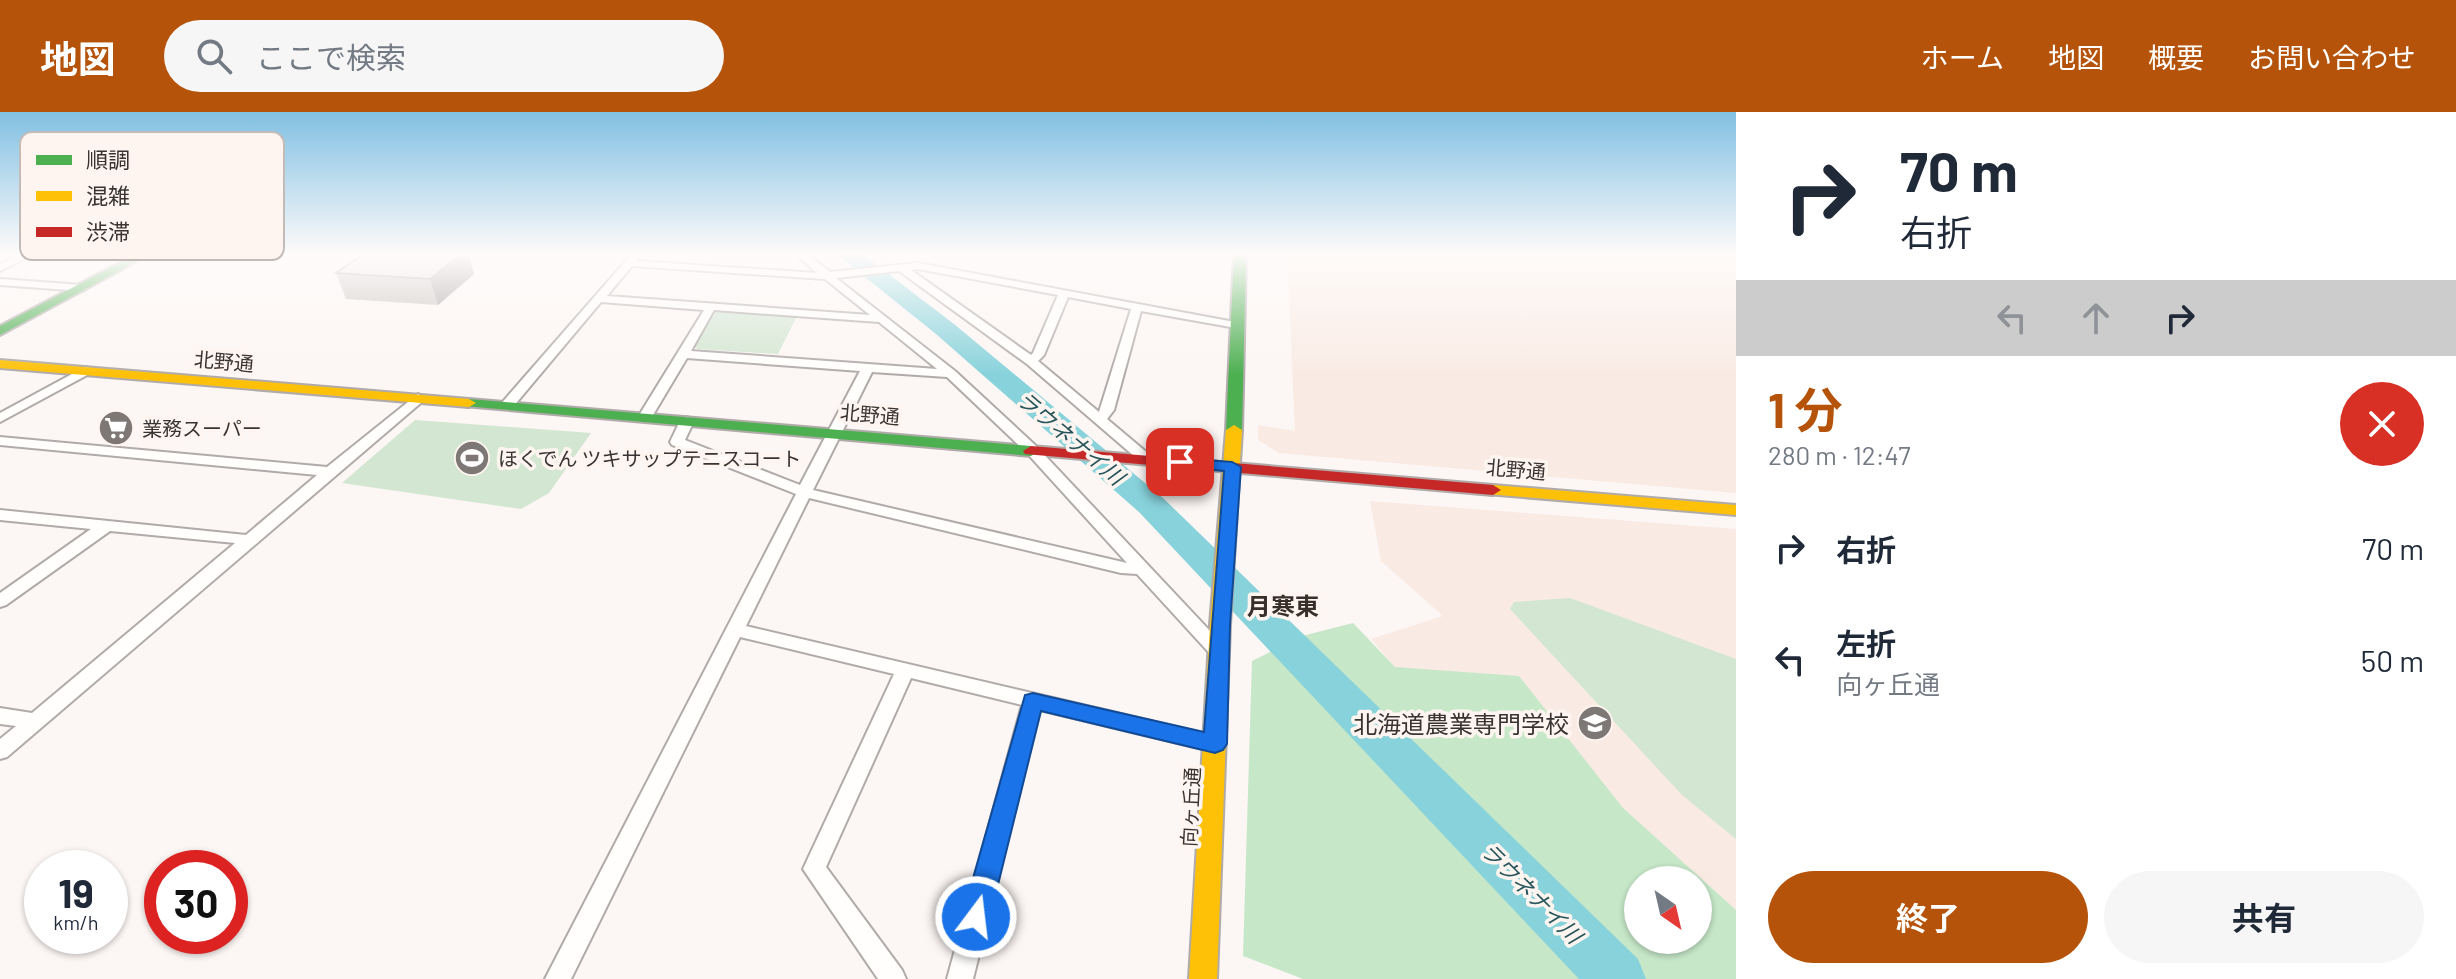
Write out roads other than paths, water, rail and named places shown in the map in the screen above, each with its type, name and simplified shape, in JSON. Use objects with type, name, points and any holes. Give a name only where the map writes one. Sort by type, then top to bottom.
[{"type":"street","points":[[0,331],[72,293]]},
{"type":"street","points":[[507,405],[603,293]]},
{"type":"street","points":[[852,293],[951,374],[1035,450],[1219,652]]},
{"type":"street","points":[[940,293],[975,317],[1101,418],[1140,459]]},
{"type":"street","points":[[1031,361],[1038,355],[1064,293]]},
{"type":"street","points":[[1066,293],[1236,325]]},
{"type":"street","name":"向ヶ丘通","points":[[1203,979],[1220,625],[1232,467],[1238,293]]},
{"type":"street","points":[[598,299],[884,319]]},
{"type":"street","points":[[645,417],[711,307]]},
{"type":"street","points":[[1101,418],[1107,410],[1137,307]]},
{"type":"street","points":[[684,354],[951,374]]},
{"type":"street","name":"北野通","points":[[0,364],[1736,510]]},
{"type":"street","points":[[558,979],[868,367]]},
{"type":"street","points":[[0,418],[85,371]]},
{"type":"street","points":[[0,751],[418,398]]},
{"type":"street","points":[[687,421],[677,442],[804,492],[1121,568],[1142,569]]},
{"type":"street","points":[[0,441],[329,472]]},
{"type":"street","points":[[0,515],[250,540]]},
{"type":"street","points":[[0,601],[106,526]]},
{"type":"street","points":[[733,629],[1215,744]]},
{"type":"street","points":[[893,979],[814,869],[905,671]]},
{"type":"street","points":[[960,979],[1033,701]]},
{"type":"street","points":[[0,716],[36,721]]},
{"type":"waterway","name":"ラウネナイ川","points":[[899,293],[945,329],[1151,505],[1618,979]]},
{"type":"place","name":"業務スーパー","points":[[116,428]]},
{"type":"place","name":"ほくでん ツキサップテニスコート","points":[[472,458]]},
{"type":"place","name":"北海道農業専門学校","points":[[1595,723]]},
{"type":"district","name":"月寒東","points":[[1283,605]]}]
